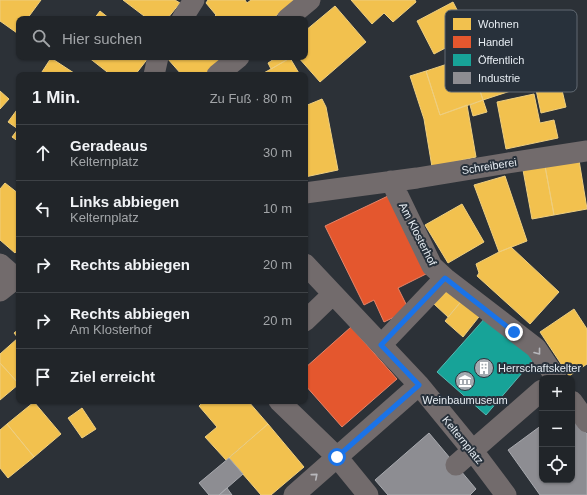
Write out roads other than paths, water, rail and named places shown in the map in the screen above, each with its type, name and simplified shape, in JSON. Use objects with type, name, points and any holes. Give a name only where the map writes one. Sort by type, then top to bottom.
[{"type":"street","points":[[184,16],[194,0]]},
{"type":"street","points":[[291,16],[310,0]]},
{"type":"street","points":[[155,72],[157,60]]},
{"type":"street","points":[[221,72],[235,60]]},
{"type":"street","name":"Schreiberei","points":[[391,181],[587,151]]},
{"type":"street","points":[[308,193],[391,181]]},
{"type":"street","name":"Am Klosterhof","points":[[391,181],[432,266],[445,278],[536,348],[554,375]]},
{"type":"street","points":[[0,264],[16,276]]},
{"type":"street","name":"Kelternplatz","points":[[308,267],[419,385],[473,451],[506,495]]},
{"type":"street","points":[[381,345],[445,278]]},
{"type":"street","points":[[0,291],[16,279]]},
{"type":"street","points":[[308,318],[333,294]]},
{"type":"street","points":[[294,495],[419,385]]},
{"type":"street","points":[[456,465],[539,393]]},
{"type":"street","points":[[282,404],[337,457],[368,495]]},
{"type":"street","points":[[575,405],[587,422]]},
{"type":"place","name":"Herrschaftskelter","points":[[484,368]]},
{"type":"place","name":"Weinbaumuseum","points":[[465,381]]}]
